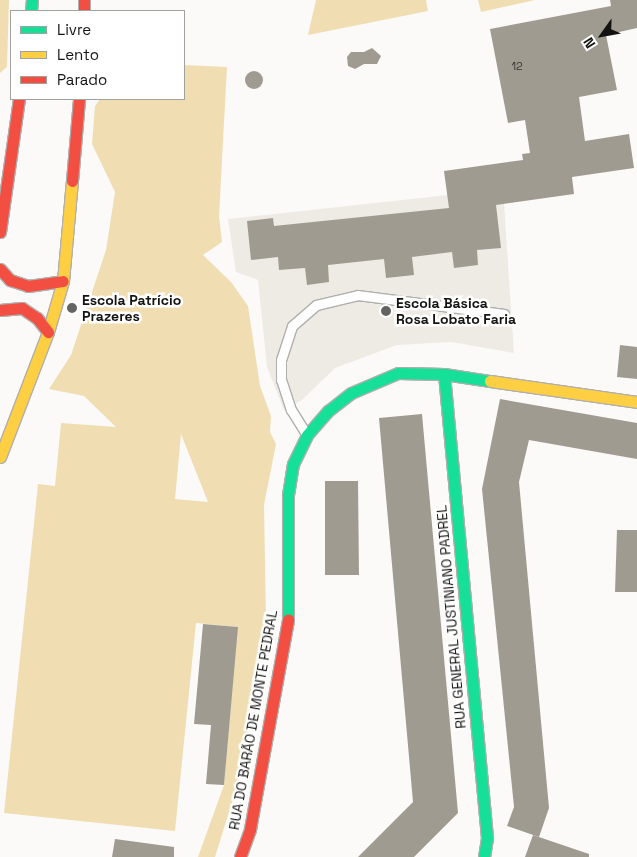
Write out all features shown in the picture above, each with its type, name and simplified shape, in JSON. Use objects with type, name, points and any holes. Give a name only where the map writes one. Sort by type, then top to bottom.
[{"type":"street","points":[[0,232],[19,100]]},
{"type":"street","points":[[0,457],[48,332],[64,281],[79,100]]},
{"type":"street","points":[[0,269],[10,280],[28,286],[64,281]]},
{"type":"street","points":[[0,310],[22,308],[37,318],[48,332]]},
{"type":"street","name":"RUA DO BARÃO DE MONTE PEDRAL","points":[[240,857],[250,829],[288,620],[288,495],[292,464],[307,435],[328,411],[372,382],[398,373],[444,374],[637,402]]},
{"type":"street","name":"RUA GENERAL JUSTINIANO PADREL","points":[[444,374],[487,838],[484,857]]},
{"type":"lane","points":[[307,435],[291,410],[281,380],[281,360],[292,326],[316,305],[358,295],[504,314]]},
{"type":"shaded area","points":[[0,0],[9,0],[7,67],[0,73]]},
{"type":"shaded area","points":[[316,0],[426,0],[428,11],[308,35]]},
{"type":"shaded area","points":[[478,0],[535,0],[481,12]]},
{"type":"shaded area","points":[[185,65],[227,67],[219,216],[222,242],[203,255],[231,282],[248,306],[260,386],[271,416],[270,432],[276,444],[264,505],[266,621],[245,761],[215,857],[198,857],[224,785],[237,627],[196,623],[175,831],[4,813],[38,484],[55,486],[61,423],[116,427],[84,396],[49,389],[71,355],[106,250],[115,192],[92,144],[95,106],[99,100],[185,100]],"holes":[[[181,434],[208,502],[175,499]]]},
{"type":"shaded area","name":"Escola Básica Rosa Lobato Faria","points":[[503,189],[514,353],[451,342],[397,345],[335,368],[302,400],[284,410],[267,367],[258,280],[236,272],[228,219]]},
{"type":"building","points":[[610,0],[637,0],[637,28],[606,35],[617,90],[579,97],[585,141],[629,134],[634,168],[572,177],[574,194],[496,205],[501,248],[477,250],[478,265],[454,268],[452,252],[412,257],[414,275],[386,278],[384,259],[328,265],[329,282],[307,285],[305,268],[279,270],[278,257],[251,260],[247,221],[273,218],[274,226],[449,208],[444,171],[523,160],[522,154],[530,153],[525,120],[508,123],[490,29],[611,6]]},
{"type":"building","points":[[372,48],[381,56],[377,64],[364,64],[355,69],[348,66],[347,57],[351,52],[364,52]]},
{"type":"building","points":[[254,71],[260,74],[263,80],[260,86],[254,89],[248,86],[245,80],[248,74]]},
{"type":"building","points":[[620,345],[637,347],[637,379],[617,377]]},
{"type":"building","points":[[500,399],[637,423],[637,459],[529,440],[519,482],[549,808],[539,837],[507,826],[514,807],[482,489]]},
{"type":"building","points":[[422,414],[458,813],[414,857],[358,857],[413,802],[379,418]]},
{"type":"building","points":[[325,481],[358,481],[359,575],[325,575]]},
{"type":"building","points":[[617,530],[637,530],[637,592],[615,592]]},
{"type":"building","points":[[203,624],[238,627],[224,785],[206,784],[211,725],[194,724]]},
{"type":"building","points":[[533,835],[589,854],[589,857],[525,857]]},
{"type":"building","points":[[115,839],[174,847],[174,857],[112,857]]},
{"type":"traffic: fast","points":[[31,10],[32,0]]},
{"type":"traffic: fast","points":[[288,619],[288,495],[293,464],[307,435],[328,411],[351,393],[398,373],[444,374],[490,381]]},
{"type":"traffic: fast","points":[[444,374],[487,838],[484,857]]},
{"type":"traffic: slow","points":[[0,457],[48,332],[63,281],[72,181]]},
{"type":"traffic: slow","points":[[490,381],[637,402]]},
{"type":"traffic: jam","points":[[84,0],[84,10]]},
{"type":"traffic: jam","points":[[0,232],[19,100]]},
{"type":"traffic: jam","points":[[72,181],[79,100]]},
{"type":"traffic: jam","points":[[0,269],[10,280],[28,286],[63,281]]},
{"type":"traffic: jam","points":[[0,310],[22,308],[37,318],[48,332]]},
{"type":"traffic: jam","points":[[240,857],[250,829],[288,619]]},
{"type":"place","name":"Escola Patrício Prazeres","points":[[72,308]]},
{"type":"place","name":"Escola Básica Rosa Lobato Faria","points":[[386,311]]}]
